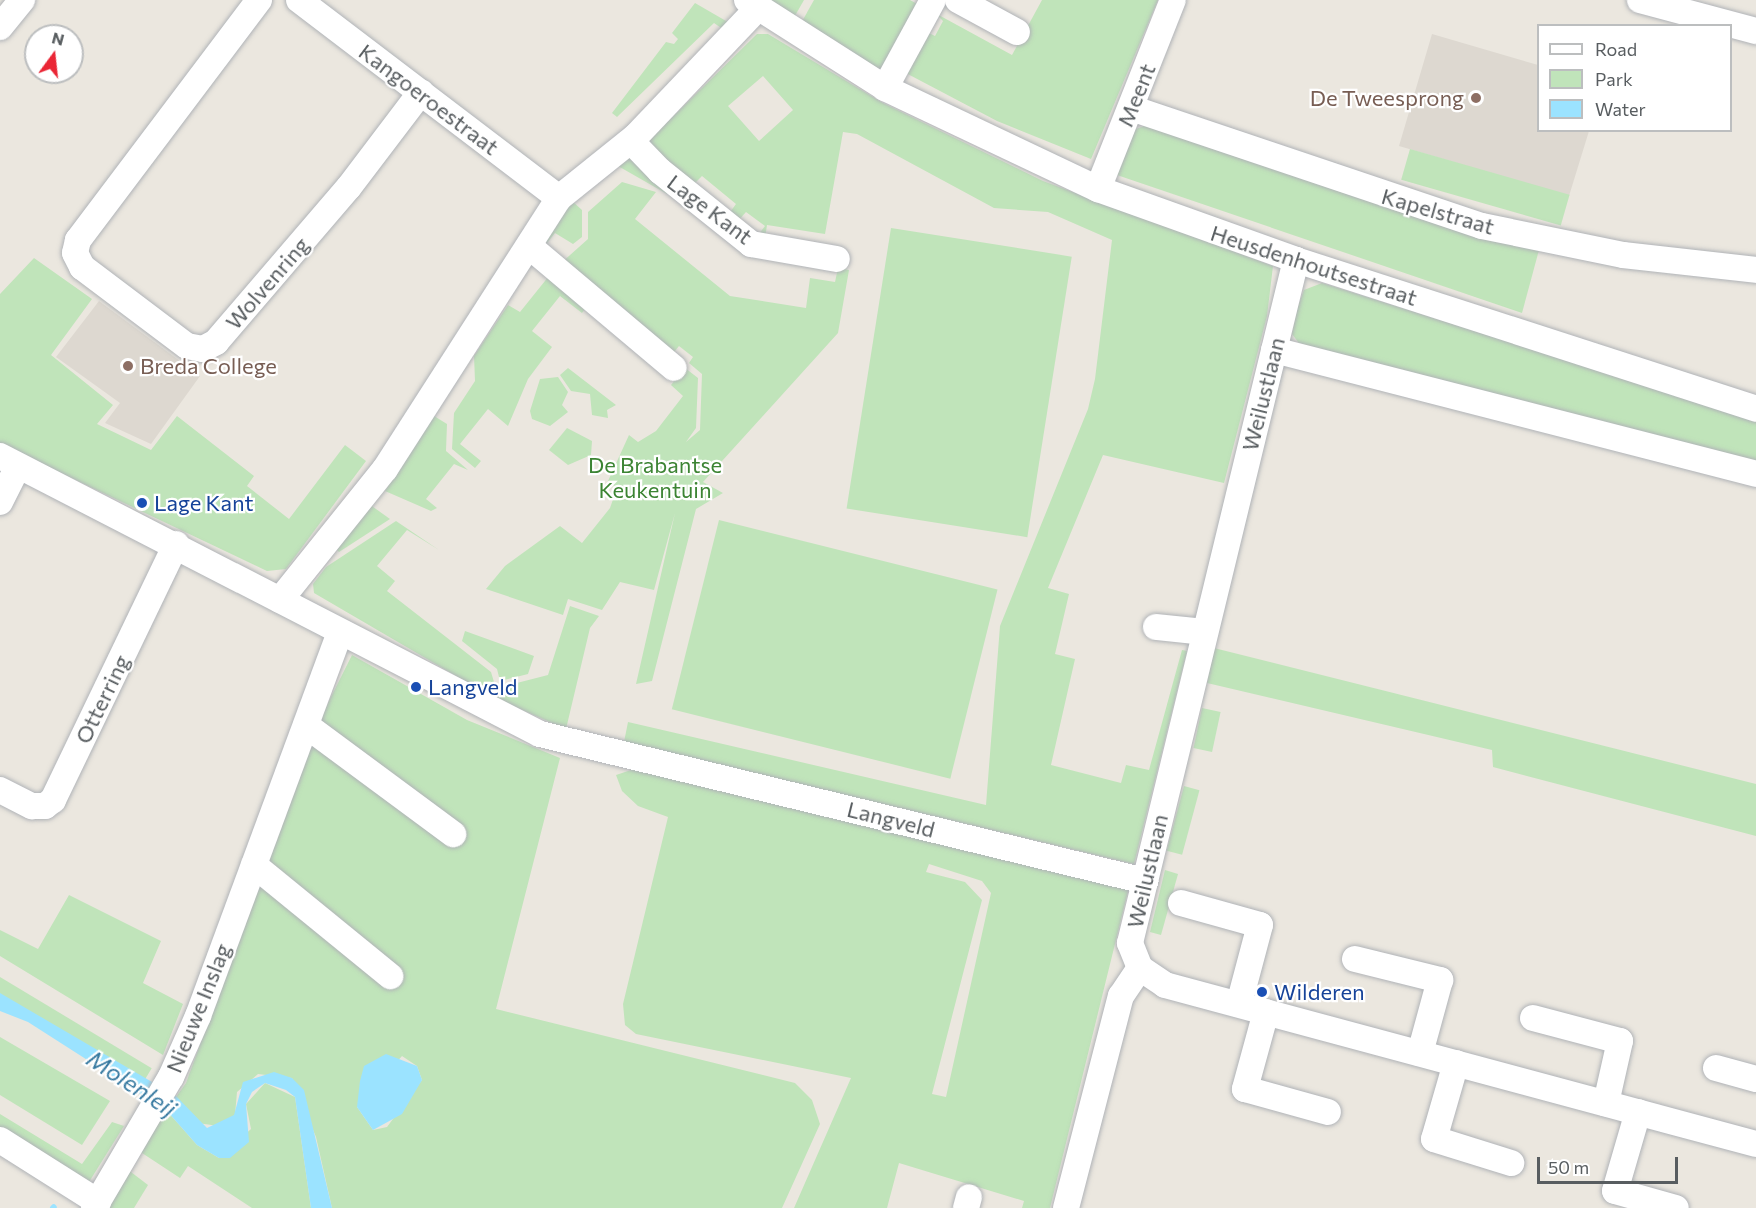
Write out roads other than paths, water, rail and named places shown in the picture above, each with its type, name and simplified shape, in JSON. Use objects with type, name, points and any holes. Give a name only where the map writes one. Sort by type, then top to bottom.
[{"type":"street","points":[[0,27],[22,0]]},
{"type":"street","name":"Wolvenring","points":[[259,0],[78,240],[75,253],[82,267],[188,346],[203,350],[216,342],[349,187],[421,92]]},
{"type":"street","name":"Kangoeroestraat","points":[[299,0],[559,198]]},
{"type":"street","points":[[885,88],[933,0]]},
{"type":"street","points":[[958,0],[1017,32]]},
{"type":"street","name":"Meent","points":[[1098,189],[1173,0]]},
{"type":"street","points":[[1640,0],[1697,7],[1756,31]]},
{"type":"street","points":[[280,600],[385,469],[559,198],[631,141],[753,4]]},
{"type":"street","name":"Heusdenhoutsestraat","points":[[753,4],[885,88],[1098,189],[1296,261],[1756,409]]},
{"type":"street","name":"Kapelstraat","points":[[1131,108],[1482,226],[1623,255],[1756,270]]},
{"type":"street","name":"Lage Kant","points":[[631,141],[660,171],[751,244],[837,259]]},
{"type":"street","points":[[529,246],[675,368]]},
{"type":"street","name":"Weilustlaan","points":[[1140,968],[1130,943],[1296,261]]},
{"type":"street","points":[[1274,350],[1756,474]]},
{"type":"street","points":[[0,502],[9,461],[176,544],[340,632]]},
{"type":"street","name":"Otterring","points":[[0,790],[32,806],[45,806],[53,800],[176,544]]},
{"type":"street","points":[[1156,627],[1204,632]]},
{"type":"street","name":"Nieuwe Inslag","points":[[96,1205],[171,1077],[307,726],[340,632]]},
{"type":"street","name":"Langveld","points":[[340,632],[540,734],[1145,881]]},
{"type":"street","points":[[307,726],[453,834]]},
{"type":"street","points":[[254,865],[390,976]]},
{"type":"street","points":[[1180,903],[1260,925],[1239,1004]]},
{"type":"street","points":[[1355,959],[1440,980],[1420,1053]]},
{"type":"street","points":[[1066,1208],[1121,996],[1140,968],[1165,985],[1756,1144]]},
{"type":"street","points":[[1266,1012],[1245,1089],[1328,1112]]},
{"type":"street","points":[[1533,1018],[1620,1041],[1606,1103]]},
{"type":"street","points":[[1456,1063],[1434,1139],[1511,1162]]},
{"type":"street","points":[[1716,1068],[1756,1079]]},
{"type":"street","points":[[1638,1112],[1616,1191],[1676,1208]]},
{"type":"street","points":[[0,1140],[96,1205]]},
{"type":"water","name":"Molenleij","points":[[0,993],[176,1096],[207,1128],[234,1115],[243,1082],[274,1072],[292,1078],[304,1090],[332,1208],[311,1208],[295,1097],[286,1090],[265,1083],[252,1092],[246,1104],[249,1142],[230,1158],[219,1158],[197,1145],[167,1111],[28,1022],[0,1011]]},
{"type":"water","points":[[386,1054],[417,1066],[422,1080],[402,1114],[373,1130],[357,1107],[360,1081],[364,1066]]},
{"type":"place","name":"De Tweesprong","points":[[1476,98]]},
{"type":"place","name":"Breda College","points":[[128,366]]},
{"type":"place","name":"Lage Kant","points":[[142,503]]},
{"type":"place","name":"Langveld","points":[[416,687]]},
{"type":"place","name":"Wilderen","points":[[1262,992]]},
{"type":"park label","name":"De Brabantse Keukentuin","points":[[655,476]]}]
